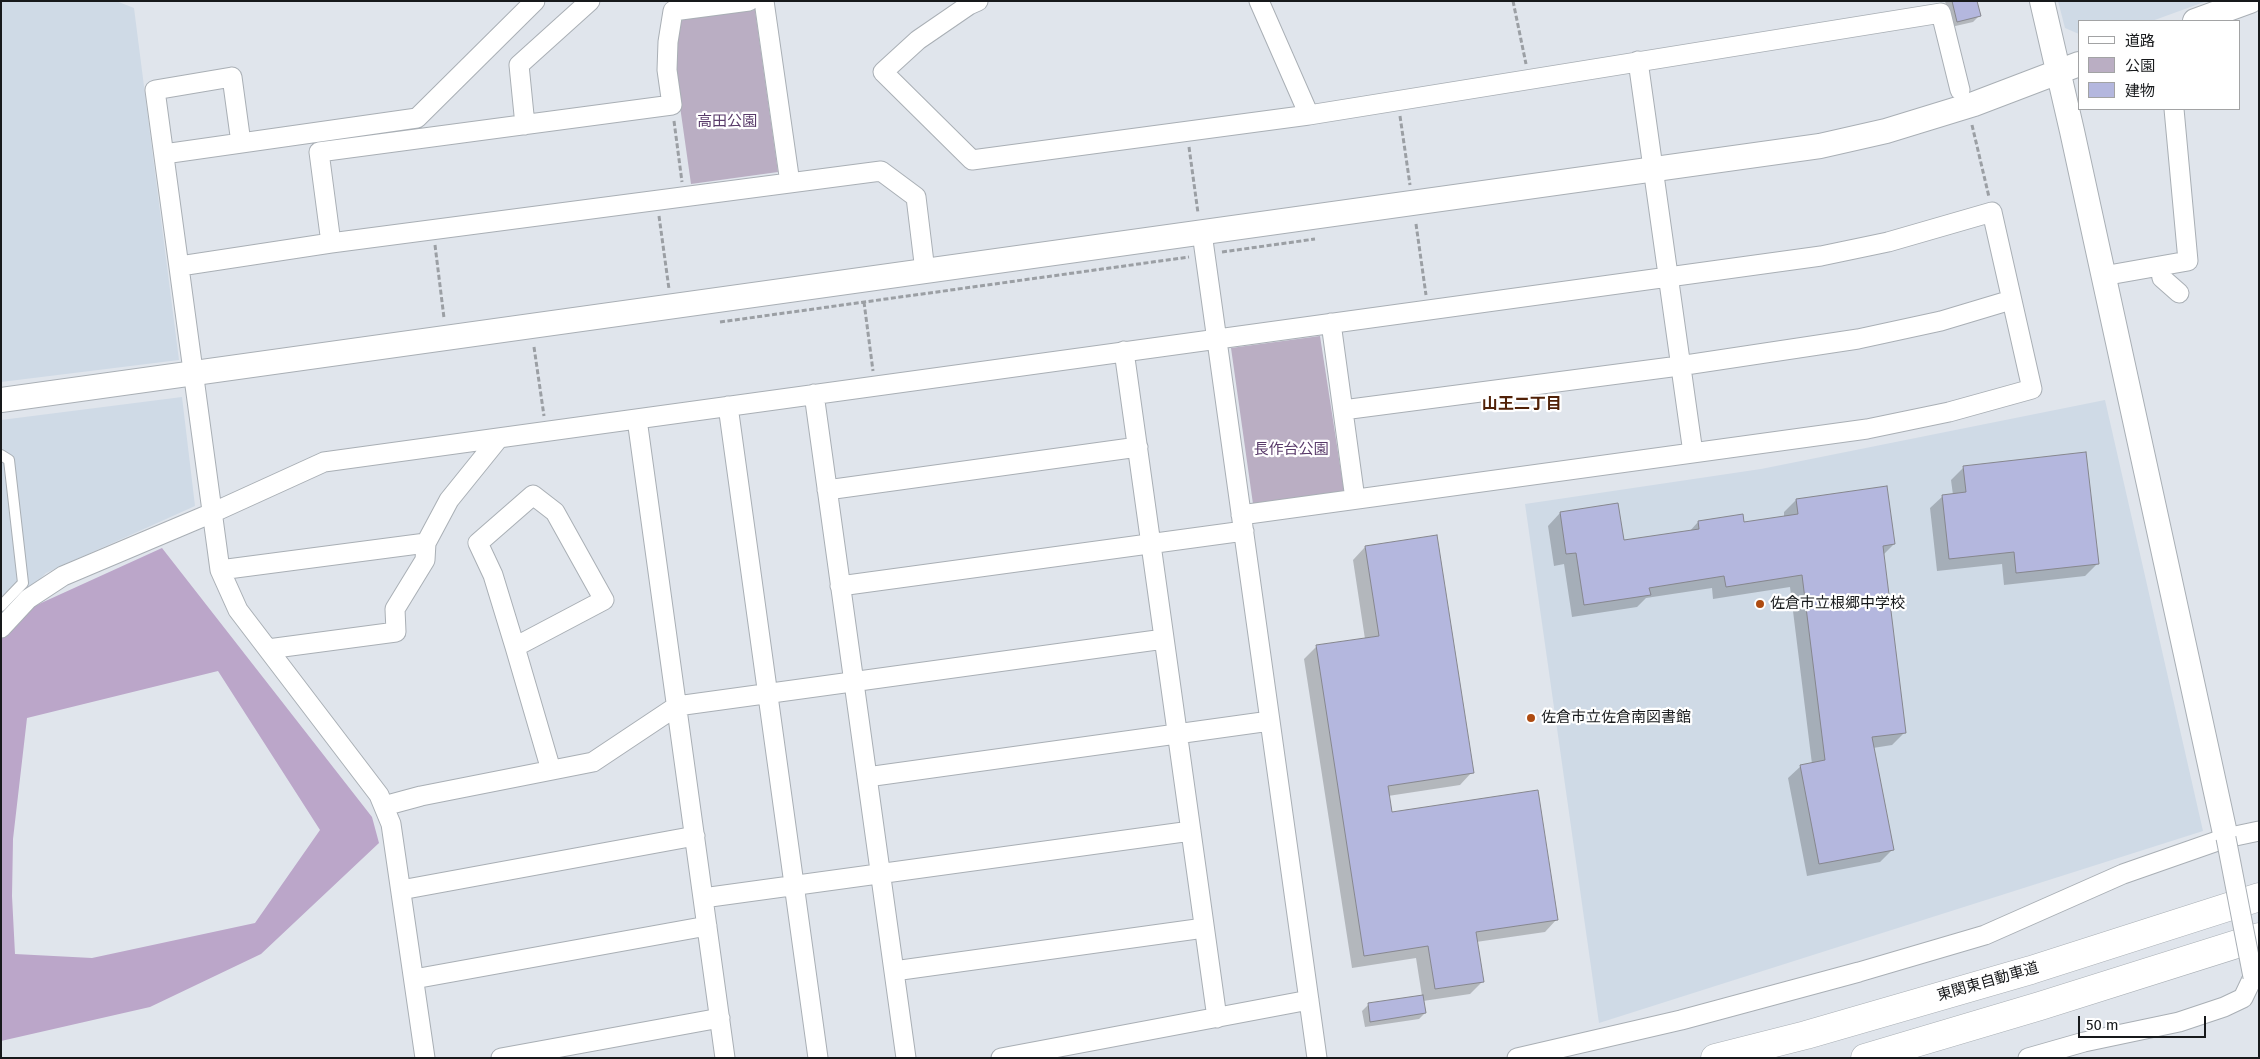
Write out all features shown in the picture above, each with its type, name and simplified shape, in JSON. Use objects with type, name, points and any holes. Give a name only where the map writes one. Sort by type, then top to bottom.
[{"type":"highway","name":"東関東自動車道","points":[[1715,1058],[1806,1035],[2031,970],[2259,897]]},
{"type":"highway","points":[[1865,1058],[2040,1006],[2259,937]]},
{"type":"street","points":[[164,154],[417,118],[535,1]]},
{"type":"street","points":[[525,125],[519,64],[590,1]]},
{"type":"street","points":[[331,243],[319,152],[672,106],[667,70],[669,6],[749,1]]},
{"type":"street","points":[[764,1],[790,183]]},
{"type":"street","points":[[978,1],[969,5],[918,40],[883,72],[972,160],[1309,115],[1941,12],[1960,90]]},
{"type":"street","points":[[1259,1],[1309,115]]},
{"type":"street","points":[[2028,1058],[2084,1042],[2178,1022],[2224,1008],[2243,998],[2252,977],[2226,838],[2103,276],[2069,68],[2042,1]]},
{"type":"street","points":[[2198,20],[2250,1]]},
{"type":"street","points":[[1638,61],[1666,277],[1693,453]]},
{"type":"street","points":[[1,400],[925,271],[1200,224],[1653,170],[1820,146],[1886,131],[1974,104],[2069,68]]},
{"type":"street","points":[[241,143],[232,77],[155,90],[220,570],[238,610],[379,795],[392,824],[425,1058]]},
{"type":"street","points":[[2103,276],[2188,262],[2174,110]]},
{"type":"street","points":[[180,266],[331,243],[881,171],[916,197],[925,271]]},
{"type":"street","points":[[1,628],[28,599],[63,576],[212,513],[324,462],[1830,254],[1888,242],[1992,212],[2032,389],[1949,412],[1867,429],[1355,499],[1151,544],[840,586]]},
{"type":"street","points":[[1200,224],[1317,1058]]},
{"type":"street","points":[[2160,266],[2162,278],[2179,293]]},
{"type":"street","points":[[1343,410],[1679,366],[1858,339],[1941,320],[2011,300]]},
{"type":"street","points":[[1331,323],[1355,499]]},
{"type":"street","points":[[1124,351],[1216,1018]]},
{"type":"street","points":[[814,394],[906,1058]]},
{"type":"street","points":[[728,406],[818,1058]]},
{"type":"street","points":[[637,419],[725,1058]]},
{"type":"street","points":[[268,649],[396,632],[395,609],[425,560],[426,543],[449,500],[499,438]]},
{"type":"street","points":[[827,490],[1138,447]]},
{"type":"street","points":[[514,647],[604,600],[555,512],[533,495],[478,543],[493,575],[514,647],[551,770]]},
{"type":"street","points":[[220,570],[426,543]]},
{"type":"street","points":[[384,806],[421,796],[593,762],[677,706],[1164,639]]},
{"type":"street","points":[[867,777],[1270,722]]},
{"type":"street","points":[[703,898],[1191,831]]},
{"type":"street","points":[[1517,1058],[1681,1020],[1860,972],[1985,935],[2123,874],[2226,838],[2259,831]]},
{"type":"street","points":[[401,890],[695,836]]},
{"type":"street","points":[[414,979],[707,926]]},
{"type":"street","points":[[894,971],[1204,928]]},
{"type":"street","points":[[1001,1058],[1308,1000]]},
{"type":"street","points":[[500,1058],[720,1018]]},
{"type":"lane","points":[[1,455],[9,460],[23,583],[1,606]]},
{"type":"path","points":[[1513,1],[1529,80]]},
{"type":"path","points":[[1398,101],[1410,188]]},
{"type":"path","points":[[672,106],[684,196]]},
{"type":"path","points":[[1972,124],[1992,212]]},
{"type":"path","points":[[1187,132],[1200,224]]},
{"type":"path","points":[[657,200],[669,290]]},
{"type":"path","points":[[1416,224],[1428,311]]},
{"type":"path","points":[[433,230],[444,320]]},
{"type":"path","points":[[864,302],[875,386]]},
{"type":"path","points":[[534,347],[546,431]]},
{"type":"shaded area","points":[[1,1],[116,1],[134,8],[179,360],[1,382]]},
{"type":"shaded area","points":[[2058,1],[2207,1],[2155,20],[2078,20],[2078,34],[2065,28]]},
{"type":"shaded area","points":[[182,397],[195,506],[46,573],[1,619],[1,420]]},
{"type":"shaded area","points":[[2105,400],[2203,831],[1599,1023],[1525,504],[1761,469]]},
{"type":"shaded area","points":[[162,548],[372,817],[379,843],[261,954],[150,1007],[1,1041],[1,626],[6,619]],"holes":[[[218,671],[320,830],[255,923],[92,958],[15,954],[12,896],[13,839],[27,718]]]},
{"type":"green space","name":"高田公園","points":[[755,10],[778,172],[691,184],[675,71],[678,24],[685,18]]},
{"type":"green space","name":"長作台公園","points":[[1320,336],[1344,491],[1253,504],[1231,348]]},
{"type":"building","points":[[1952,1],[1977,1],[1981,16],[1957,22]]},
{"type":"building","points":[[2086,452],[2099,564],[2016,573],[2014,552],[1949,559],[1942,495],[1966,492],[1963,466]]},
{"type":"building","points":[[1887,486],[1895,544],[1883,546],[1906,733],[1872,737],[1894,850],[1819,864],[1800,765],[1825,760],[1802,575],[1726,587],[1724,576],[1649,588],[1651,595],[1584,605],[1576,553],[1566,554],[1560,512],[1618,503],[1624,540],[1699,529],[1698,521],[1743,514],[1744,522],[1798,514],[1796,499]]},
{"type":"building","points":[[1437,535],[1474,773],[1388,786],[1392,812],[1538,790],[1558,920],[1476,932],[1484,982],[1435,989],[1428,946],[1364,956],[1316,645],[1379,636],[1365,546]]},
{"type":"building","points":[[1423,995],[1426,1013],[1370,1022],[1368,1003]]},
{"type":"place","name":"佐倉市立根郷中学校","points":[[1760,604]]},
{"type":"place","name":"佐倉市立佐倉南図書館","points":[[1531,718]]},
{"type":"district","name":"山王二丁目","points":[[1522,405]]}]
